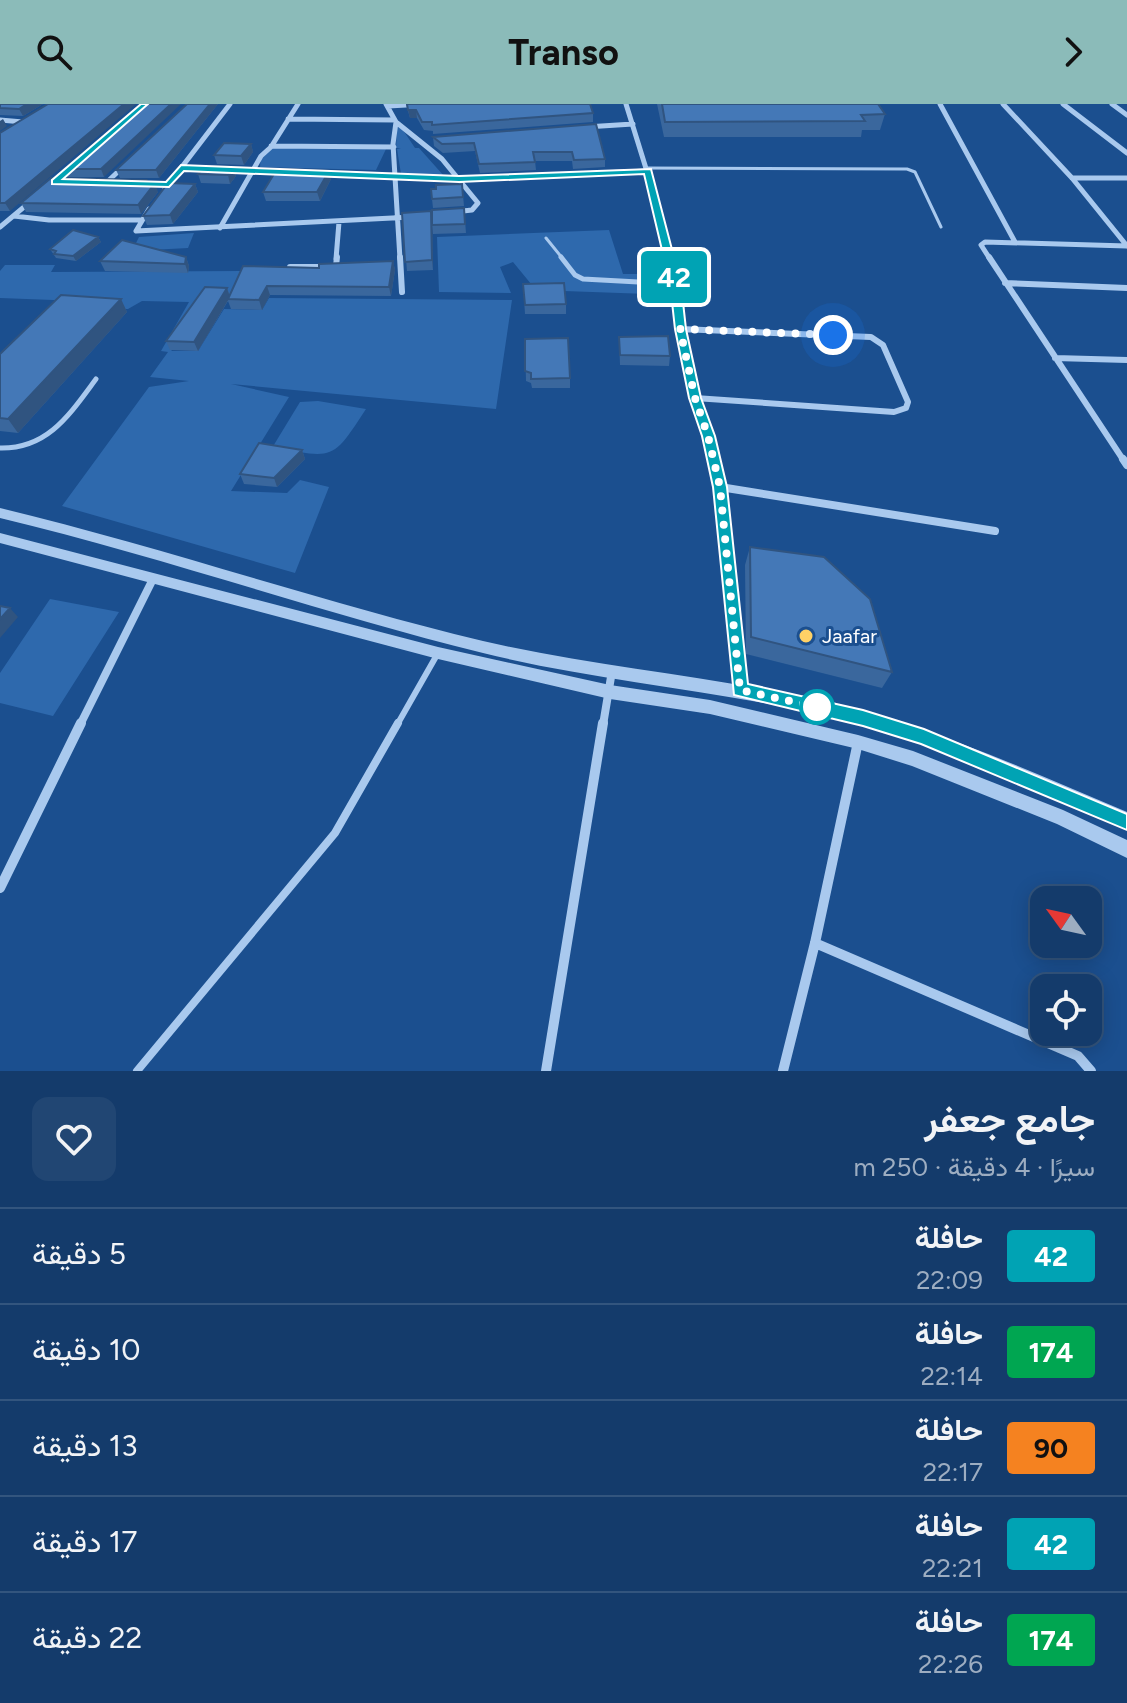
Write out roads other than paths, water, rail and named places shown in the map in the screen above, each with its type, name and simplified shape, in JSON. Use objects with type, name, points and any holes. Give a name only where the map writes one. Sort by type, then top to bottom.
[{"type":"street","points":[[158,198],[230,104]]},
{"type":"street","points":[[220,228],[261,156],[298,104]]},
{"type":"street","points":[[425,104],[387,105],[396,121],[422,140],[476,199],[477,207],[444,213]]},
{"type":"street","points":[[626,104],[647,170],[675,284],[680,329],[695,398],[720,487],[740,690]]},
{"type":"street","points":[[940,104],[1015,242]]},
{"type":"street","points":[[1003,104],[1072,178],[1127,246]]},
{"type":"street","points":[[1063,104],[1127,153]]},
{"type":"street","points":[[1112,104],[1127,115]]},
{"type":"street","points":[[12,129],[33,116]]},
{"type":"street","points":[[288,119],[396,121]]},
{"type":"street","points":[[0,120],[23,122]]},
{"type":"street","points":[[396,121],[393,127],[402,292]]},
{"type":"street","points":[[584,127],[633,124]]},
{"type":"street","points":[[422,140],[438,139]]},
{"type":"street","points":[[271,146],[394,147]]},
{"type":"street","points":[[105,184],[131,160]]},
{"type":"street","points":[[181,168],[287,172]]},
{"type":"street","points":[[318,174],[459,179],[647,170]]},
{"type":"street","points":[[1072,178],[1127,178]]},
{"type":"street","points":[[92,184],[121,184]]},
{"type":"street","points":[[153,184],[169,184]]},
{"type":"street","points":[[0,227],[34,199]]},
{"type":"street","points":[[151,207],[136,228],[138,232],[414,216]]},
{"type":"street","points":[[14,216],[49,220],[142,220]]},
{"type":"street","points":[[336,266],[339,222]]},
{"type":"street","points":[[1127,246],[1015,242],[985,242],[981,245],[1127,465]]},
{"type":"street","points":[[388,265],[401,264]]},
{"type":"street","points":[[275,268],[349,266]]},
{"type":"street","points":[[1005,283],[1127,288]]},
{"type":"street","points":[[680,329],[871,337],[883,345],[908,402],[906,408],[894,412],[695,398]]},
{"type":"street","points":[[1055,358],[1127,360]]},
{"type":"street","points":[[720,487],[995,531]]},
{"type":"street","points":[[0,513],[133,546],[328,606],[487,648],[740,690],[863,718],[924,737],[1127,821]]},
{"type":"street","points":[[0,538],[438,653],[610,692],[710,707],[858,742],[913,759],[1063,818],[1127,849]]},
{"type":"street","points":[[0,888],[153,579]]},
{"type":"street","points":[[546,1071],[612,671]]},
{"type":"street","points":[[783,1071],[815,943],[858,742]]},
{"type":"street","points":[[815,943],[1078,1056],[1091,1071]]},
{"type":"lane","points":[[647,170],[907,169],[915,172],[941,227]]},
{"type":"lane","points":[[546,238],[575,275],[583,279],[675,284]]},
{"type":"lane","points":[[0,448],[25,447],[51,434],[96,379]]},
{"type":"lane","points":[[137,1071],[335,833],[438,653]]},
{"type":"place","name":"Jaafar","points":[[806,636]]}]
